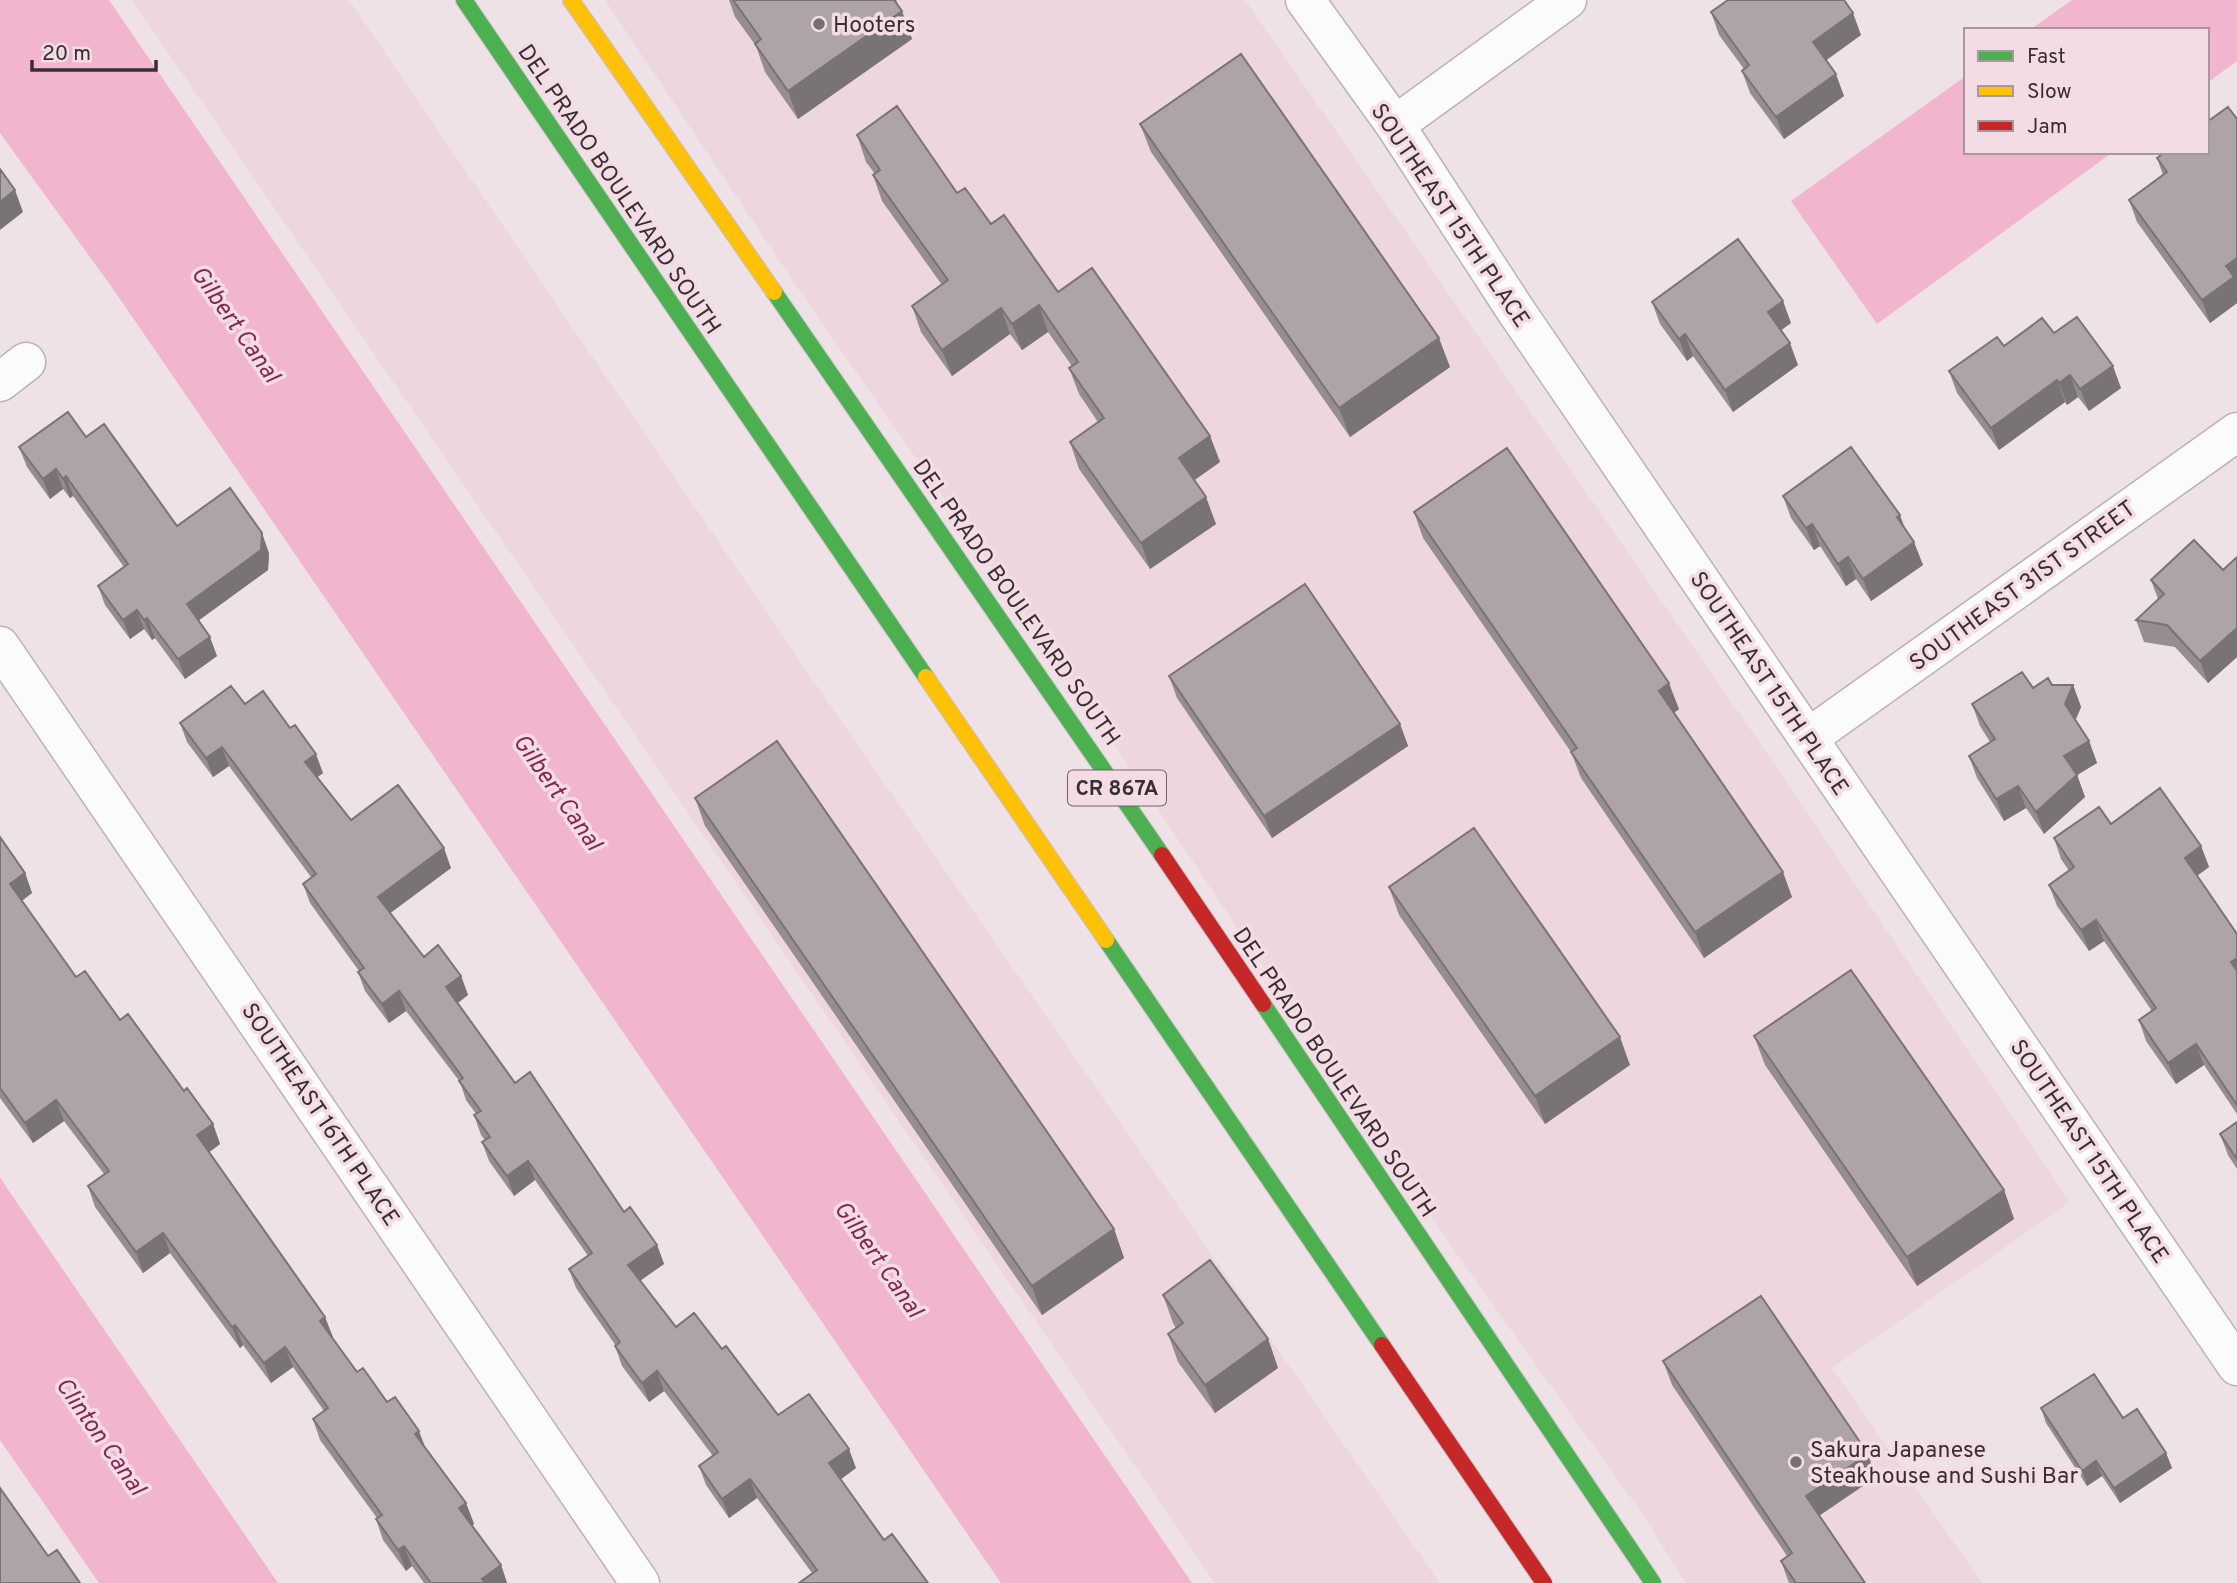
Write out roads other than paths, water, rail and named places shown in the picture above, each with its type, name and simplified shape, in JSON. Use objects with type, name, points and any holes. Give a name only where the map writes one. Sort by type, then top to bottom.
[{"type":"main road","name":"DEL PRADO BOULEVARD SOUTH","points":[[464,0],[1544,1583]]},
{"type":"main road","name":"DEL PRADO BOULEVARD SOUTH","points":[[571,0],[1063,708],[1653,1583]]},
{"type":"street","name":"SOUTHEAST 15TH PLACE","points":[[1306,0],[1395,125],[1516,311],[2237,1366]]},
{"type":"street","points":[[1395,125],[1567,0]]},
{"type":"street","name":"SOUTHEAST 31ST STREET","points":[[1808,738],[2237,432]]},
{"type":"street","name":"SOUTHEAST 16TH PLACE","points":[[0,646],[640,1583]]},
{"type":"water","name":"Gilbert Canal","points":[[0,0],[109,0],[1192,1583],[1001,1583],[111,286],[0,133]]},
{"type":"water","points":[[2072,0],[2237,0],[2237,61],[2209,82],[2209,28],[2033,28]]},
{"type":"water","points":[[1964,77],[1964,154],[2110,154],[1877,324],[1791,201]]},
{"type":"water","name":"Clinton Canal","points":[[0,1177],[278,1583],[99,1583],[0,1440]]},
{"type":"place","name":"Hooters","points":[[819,24]]},
{"type":"place","name":"Sakura Japanese Steakhouse and Sushi Bar","points":[[1796,1462]]}]
